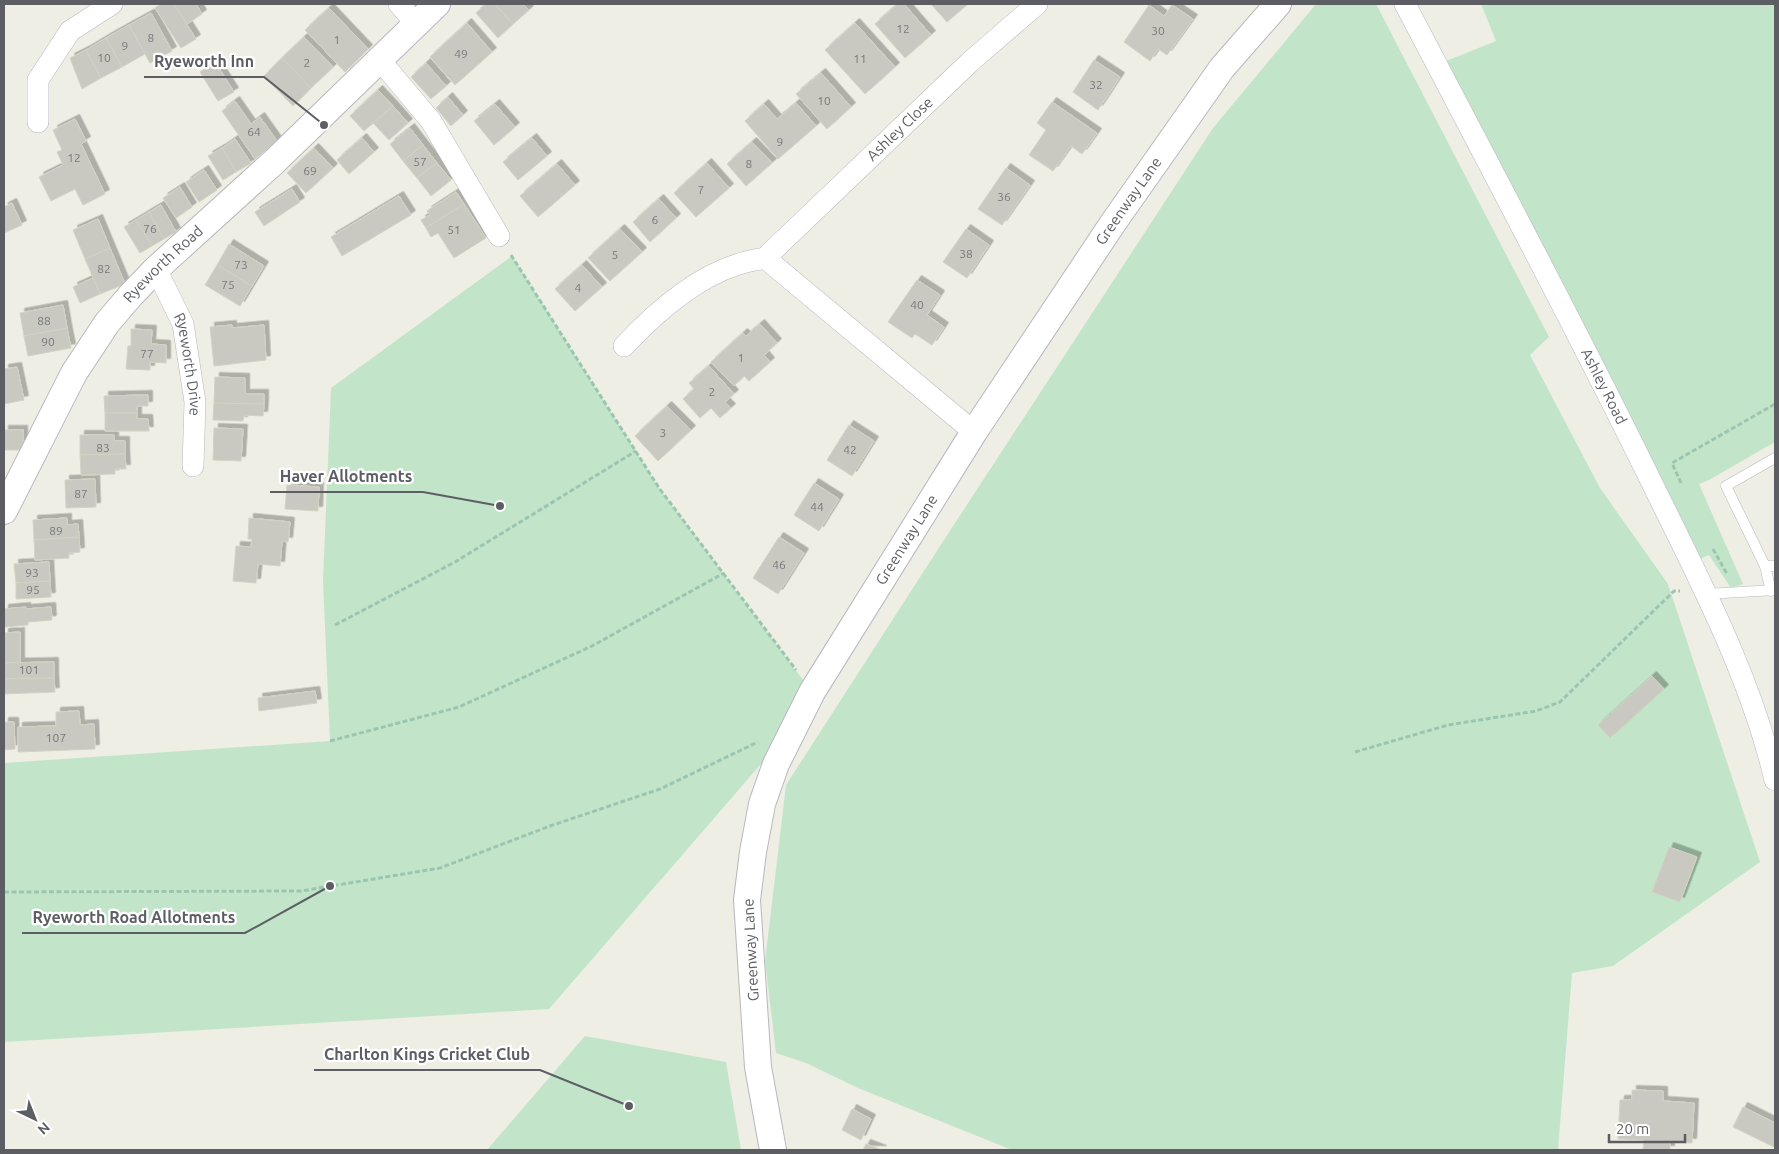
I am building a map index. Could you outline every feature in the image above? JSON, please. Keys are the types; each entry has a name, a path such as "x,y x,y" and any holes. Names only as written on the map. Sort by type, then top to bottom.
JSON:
{"street":[{"path":"38,122 38,80 70,31 112,4"},
{"path":"399,4 416,24"},
{"name":"Ryeworth Road","path":"4,511 74,374 89,348 113,316 156,269 275,161 437,4"},
{"name":"Ashley Close","path":"765,258 970,62 1037,4"},
{"name":"Greenway Lane","path":"773,1150 758,1067 747,900 762,804 776,764 812,692 974,432 1113,223 1222,68 1278,4"},
{"name":"Ashley Road","path":"1405,4 1618,414 1705,592 1739,669 1768,748 1775,780"},
{"path":"380,59 431,121 499,236"},
{"path":"624,346 664,308 701,281 738,264 765,258 974,432"},
{"name":"Ryeworth Drive","path":"156,269 183,324 196,402 193,466"}],"lane":[{"path":"1705,592 1773,590 1770,566 1726,486 1775,458"}],"path":[{"path":"499,236 660,488 812,692"},
{"path":"335,625 455,562 636,451"},
{"path":"330,742 459,707 592,646 724,573"},
{"path":"1356,752 1448,725 1536,711 1560,702 1674,591 1705,592"},
{"path":"4,892 301,891 440,868 550,826 660,789 793,727"}],"green space":[{"path":"1316,4 1376,4 1549,337 1530,355 1600,488 1668,584 1760,862 1613,966 1572,973 1558,1150 1012,1150 858,1088 806,1063 776,1053 765,961 786,785 1213,128"},
{"path":"1481,4 1775,4 1775,442 1699,484 1743,584 1731,588 1709,555 1695,561 1441,63 1496,41"},
{"path":"512,256 659,488 812,692 793,727 549,1009 4,1042 4,763 330,741 323,581 331,388"},
{"path":"585,1036 726,1062 741,1150 487,1150"}],"building":[{"path":"161,4 174,4 196,39 181,48 155,8"},
{"path":"174,4 196,4 202,14 187,24"},
{"path":"486,4 495,4 513,24 498,38 476,13"},
{"path":"495,4 523,4 529,10 513,24"},
{"path":"898,4 904,4 931,35 905,58 875,24"},
{"path":"931,4 968,4 947,22"},
{"path":"1149,5 1164,16 1172,5 1193,19 1167,55 1158,49 1150,61 1124,42"},
{"path":"329,8 368,49 345,72 305,30"},
{"path":"151,13 172,51 150,63 129,25"},
{"path":"467,23 492,52 455,85 430,57"},
{"path":"855,23 895,67 865,94 825,50"},
{"path":"129,25 145,54 122,67 106,38"},
{"path":"304,37 333,67 311,88 282,58"},
{"path":"106,38 122,67 101,78 86,50"},
{"path":"86,50 101,78 82,89 70,58"},
{"path":"282,58 311,88 293,106 264,76"},
{"path":"1094,60 1120,77 1098,110 1073,92"},
{"path":"215,62 234,92 218,101 200,72"},
{"path":"426,63 446,86 431,99 411,77"},
{"path":"821,73 851,107 827,129 796,94"},
{"path":"378,90 393,106 364,131 350,116"},
{"path":"448,97 463,115 451,126 436,108"},
{"path":"235,101 251,124 260,117 277,141 255,159 222,111"},
{"path":"1052,102 1097,133 1082,154 1071,146 1053,171 1029,155 1046,130 1037,123"},
{"path":"796,103 816,126 778,159 745,121 764,104 777,119"},
{"path":"495,104 515,127 494,145 474,121"},
{"path":"393,106 408,123 389,140 373,123"},
{"path":"75,119 86,141 81,144 105,194 83,205 75,189 51,201 39,177 63,165 57,152 62,150 53,130"},
{"path":"410,128 423,145 403,161 390,144"},
{"path":"362,138 374,152 349,174 337,160"},
{"path":"532,138 547,156 518,180 503,162"},
{"path":"235,139 251,163 236,172 222,148"},
{"path":"752,142 772,163 746,186 727,164"},
{"path":"423,145 437,163 417,178 403,161"},
{"path":"222,148 236,172 223,180 208,156"},
{"path":"314,148 333,168 306,193 287,173"},
{"path":"437,163 451,180 431,196 417,178"},
{"path":"707,163 729,188 696,217 674,193"},
{"path":"557,164 575,185 538,217 520,196"},
{"path":"1006,168 1030,185 1002,225 978,209"},
{"path":"204,170 217,190 199,202 186,182"},
{"path":"180,187 192,207 176,218 163,198"},
{"path":"292,189 300,202 264,226 255,212"},
{"path":"456,192 464,204 426,228 421,220 430,215 427,211"},
{"path":"399,196 411,215 342,256 331,237"},
{"path":"659,199 676,218 650,242 633,222"},
{"path":"12,203 22,225 4,233 4,207"},
{"path":"464,204 486,238 454,258 438,233 431,237 426,228"},
{"path":"161,205 176,232 164,239 149,212"},
{"path":"149,212 164,239 152,246 136,220"},
{"path":"98,219 110,248 85,259 73,230"},
{"path":"136,220 152,246 140,253 124,227"},
{"path":"620,229 642,252 610,281 588,258"},
{"path":"966,229 989,245 967,278 943,262"},
{"path":"229,244 264,266 252,286 217,265"},
{"path":"110,248 125,284 100,294 85,259"},
{"path":"217,265 252,286 240,306 205,285"},
{"path":"582,265 602,287 575,311 555,289"},
{"path":"93,278 100,294 80,303 73,287"},
{"path":"917,280 940,295 927,315 944,327 932,345 915,334 912,338 888,322"},
{"path":"63,305 67,328 24,336 20,313"},
{"path":"760,324 777,343 764,355 770,362 749,381 744,376 734,386 711,362 743,333 746,336"},
{"path":"232,325 232,328 264,325 266,360 214,366 210,327"},
{"path":"67,328 71,348 28,356 24,336"},
{"path":"131,329 152,330 151,344 166,345 166,363 150,362 150,370 126,369 128,346 131,346"},
{"path":"709,366 734,394 725,402 731,408 720,418 711,408 700,418 683,399 694,389 689,383"},
{"path":"17,367 24,400 4,404 4,369"},
{"path":"215,377 245,378 245,394 264,394 264,404 214,403"},
{"path":"148,395 148,406 137,406 137,413 105,413 104,396"},
{"path":"214,403 264,404 263,416 244,415 243,421 213,420"},
{"path":"667,406 691,430 658,461 635,436"},
{"path":"105,413 137,413 137,419 148,419 149,431 105,431"},
{"path":"849,425 874,441 852,476 827,460"},
{"path":"214,428 243,429 241,461 213,460"},
{"path":"4,430 23,430 23,450 4,450"},
{"path":"80,435 114,435 114,441 125,441 125,454 80,455"},
{"path":"125,454 126,469 115,469 115,474 81,475 80,455"},
{"path":"95,479 96,507 66,508 65,480"},
{"path":"814,483 839,499 819,531 794,515"},
{"path":"287,485 319,487 318,511 285,509"},
{"path":"67,518 67,525 78,524 79,537 34,540 33,520"},
{"path":"249,518 290,522 288,542 282,541 280,566 258,564 256,583 233,581 236,546 251,547 252,539 248,539"},
{"path":"79,537 80,552 69,553 69,558 35,560 34,540"},
{"path":"779,537 804,553 778,594 753,578"},
{"path":"49,562 50,581 16,583 14,564"},
{"path":"50,581 51,597 16,599 16,583"},
{"path":"26,607 26,609 51,607 52,620 4,627 4,609"},
{"path":"20,632 20,662 4,663 4,633"},
{"path":"54,662 54,678 4,679 4,663"},
{"path":"1652,676 1664,689 1610,738 1598,725"},
{"path":"54,678 55,692 4,694 4,679"},
{"path":"315,691 317,703 259,711 258,698"},
{"path":"79,711 80,725 94,724 95,749 18,752 18,727 56,726 56,712"},
{"path":"4,722 14,722 15,749 4,750"},
{"path":"1669,847 1697,857 1680,902 1652,892"},
{"path":"1632,1090 1663,1091 1663,1101 1694,1103 1692,1143 1670,1142 1670,1150 1643,1150 1644,1140 1618,1139 1620,1100 1632,1100"},
{"path":"1743,1107 1775,1123 1774,1147 1733,1127"},
{"path":"852,1109 871,1119 861,1140 842,1130"},
{"path":"866,1144 882,1150 863,1150"}],"place":[{"name":"Ryeworth Inn","path":"324,125"},
{"name":"Haver Allotments","path":"500,506"},
{"name":"Ryeworth Road Allotments","path":"330,886"},
{"name":"Charlton Kings Cricket Club","path":"629,1106"}]}
